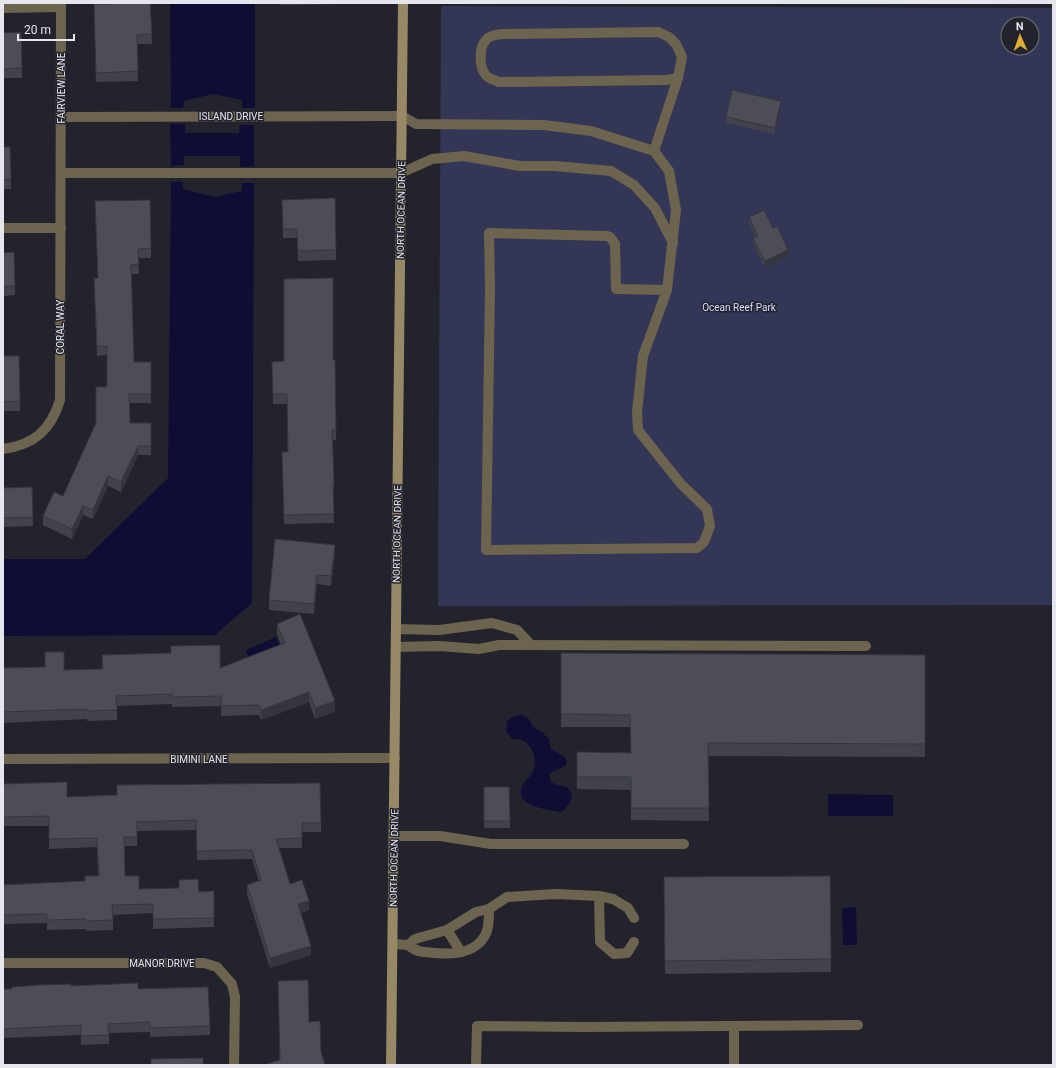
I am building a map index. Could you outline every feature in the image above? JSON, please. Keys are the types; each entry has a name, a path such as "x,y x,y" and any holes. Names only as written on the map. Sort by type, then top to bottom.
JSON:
{"main road":[{"name":"NORTH OCEAN DRIVE","path":"392,1065 403,3"}],"street":[{"path":"3,8 61,5"},
{"name":"FAIRVIEW LANE","path":"61,5 61,173"},
{"path":"654,151 678,78 682,57 676,44 669,37 658,32 500,34 492,35 485,40 481,52 481,59 485,74 491,79 499,82 666,80 678,78"},
{"name":"ISLAND DRIVE","path":"61,117 402,116"},
{"path":"402,116 416,124 544,125 591,131 654,151 669,171 676,210 673,242 667,290 643,356 638,412 638,430 681,484 707,509 710,526 704,542 697,548 486,550 490,288 489,233 607,236 610,237 615,244 616,289 667,290"},
{"path":"61,173 401,173 432,159 464,156 520,166 555,166 611,171 634,185 655,208 673,242"},
{"name":"CORAL WAY","path":"3,449 16,447 39,436 49,426 56,413 60,400 61,173"},
{"path":"3,228 61,228"},
{"path":"396,629 439,630 492,623 517,630 531,645"},
{"path":"396,647 439,646 479,649 498,645 866,646"},
{"name":"BIMINI LANE","path":"3,759 395,758"},
{"path":"394,836 440,836 491,844 684,844"},
{"path":"393,944 408,944 415,939 447,930 476,912 489,910 507,897 555,894 598,896 613,899 628,908 634,918"},
{"path":"598,896 600,942 614,954 627,953 634,942"},
{"path":"408,944 415,951 448,954 468,951 481,940 486,932 489,910"},
{"path":"447,930 461,952"},
{"name":"MANOR DRIVE","path":"3,963 204,963 217,967 232,984 235,997 234,1065"},
{"path":"476,1065 476,1026 858,1026"},
{"path":"734,1026 734,1065"}],"green space":[{"name":"Ocean Reef Park","path":"441,6 1053,8 1053,605 438,606"}],"shaded area":[{"path":"170,3 255,3 255,108 242,108 242,100 213,94 184,101 183,108 171,108"},
{"path":"170,124 185,124 185,133 239,133 240,125 254,125 254,166 240,167 240,156 184,156 184,165 171,166"},
{"path":"171,182 183,182 183,189 214,197 242,191 242,183 254,183 252,603 215,635 3,636 3,559 85,559 168,478"},
{"path":"276,637 282,651 251,663 246,650"},
{"path":"522,715 529,719 533,727 549,739 551,749 565,757 567,764 549,775 551,782 567,787 572,794 570,803 562,812 543,809 529,804 521,795 522,786 532,773 535,758 532,750 524,741 512,739 506,731 507,721 514,716"},
{"path":"828,794 893,795 893,816 828,816"},
{"path":"856,907 857,945 843,945 842,908"}],"building":[{"path":"150,3 152,34 137,35 138,71 96,73 94,4"},
{"path":"21,32 22,68 3,69 3,33"},
{"path":"732,90 781,101 775,128 726,117"},
{"path":"3,147 10,147 11,179 3,180"},
{"path":"335,198 336,250 298,251 297,229 283,229 282,200"},
{"path":"150,200 151,248 138,249 139,264 131,265 134,362 151,362 151,394 129,394 130,423 151,423 151,446 138,446 121,482 108,476 93,510 83,506 72,529 43,516 54,492 63,496 96,423 96,387 107,387 107,346 97,346 94,278 98,278 95,201"},
{"path":"764,210 773,228 777,226 788,250 765,261 753,238 758,236 749,217"},
{"path":"14,252 15,286 3,286 3,253"},
{"path":"333,278 333,360 335,360 336,430 332,430 334,514 284,515 282,452 288,452 287,394 273,394 272,362 284,361 284,279"},
{"path":"3,356 19,356 20,401 3,402"},
{"path":"32,487 33,517 3,518 3,488"},
{"path":"275,539 335,545 331,576 317,575 314,604 269,600"},
{"path":"300,614 335,701 315,708 309,692 261,710 259,705 221,706 221,696 172,697 172,694 116,696 117,710 87,711 87,709 3,712 3,668 45,667 45,652 64,652 64,670 103,669 102,655 171,653 171,646 220,645 220,668 285,643 277,624"},
{"path":"561,653 925,655 925,744 708,743 709,808 631,808 631,777 577,777 577,752 631,753 630,715 561,714"},
{"path":"67,782 67,797 117,795 117,785 320,783 321,823 302,823 302,838 276,839 290,884 302,880 309,901 298,904 311,946 270,958 247,885 261,880 252,850 197,851 196,820 137,822 137,837 124,837 125,876 139,876 139,889 179,888 179,880 198,879 199,892 214,891 214,918 153,919 153,904 112,905 113,920 47,920 47,914 3,915 3,885 85,881 85,876 99,876 97,838 49,839 49,816 3,817 3,784"},
{"path":"484,787 509,787 510,821 484,821"},
{"path":"830,876 831,959 665,961 664,877"},
{"path":"308,980 309,1022 320,1021 321,1052 325,1065 267,1065 280,1060 278,981"},
{"path":"138,983 138,989 208,987 210,1026 150,1028 150,1022 108,1024 109,1035 81,1036 81,1025 3,1029 3,989 39,985 71,984 71,986"},
{"path":"203,1058 203,1065 151,1065 151,1059"}]}
